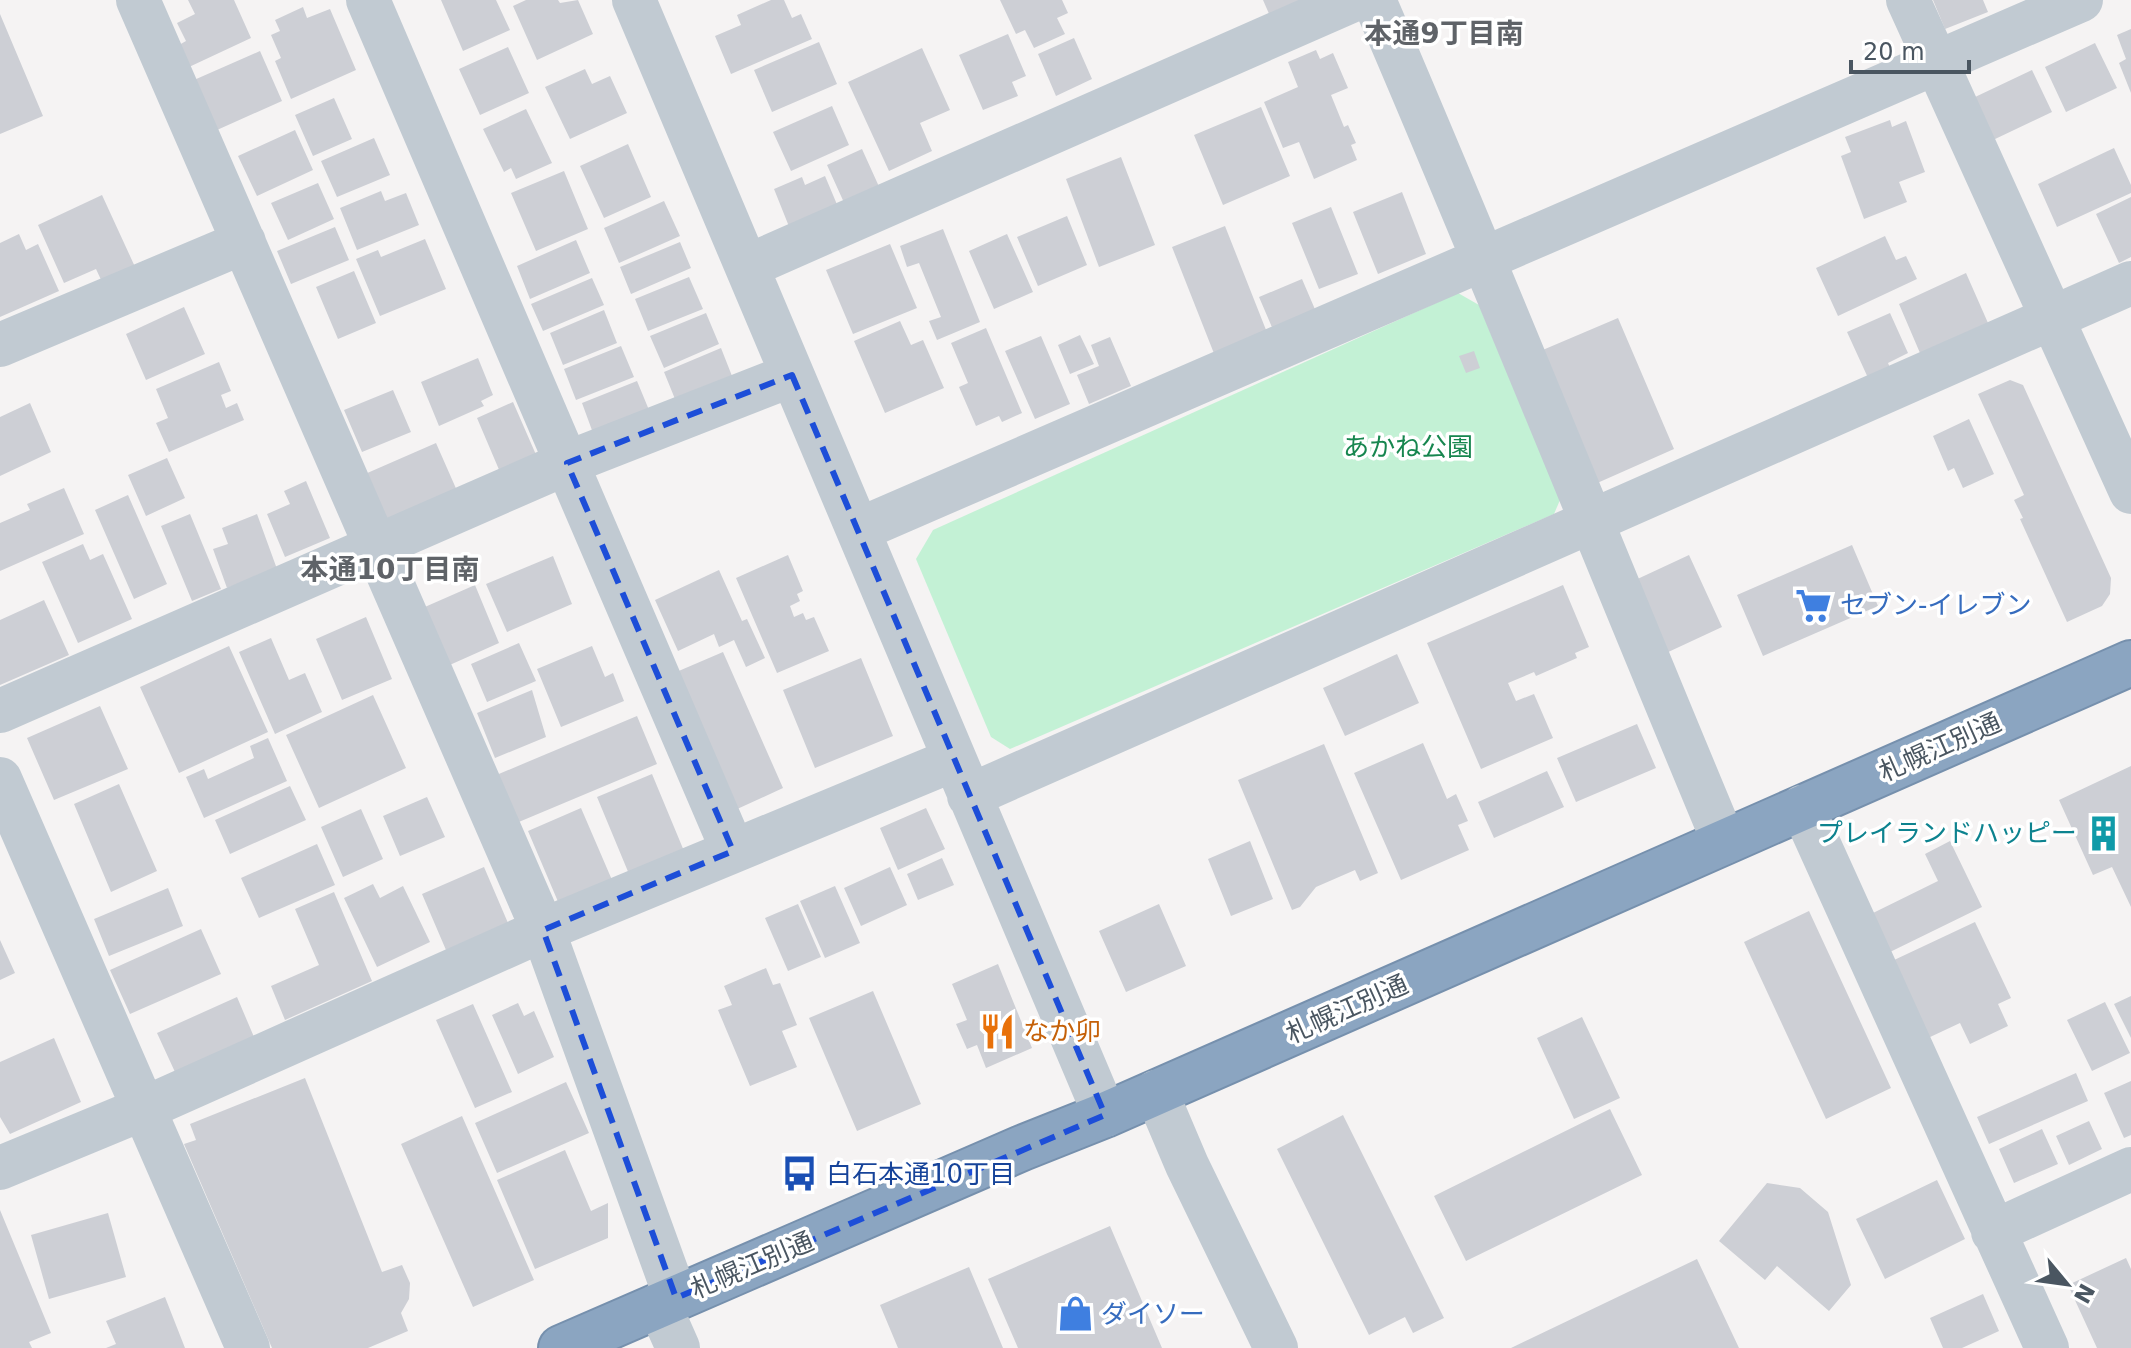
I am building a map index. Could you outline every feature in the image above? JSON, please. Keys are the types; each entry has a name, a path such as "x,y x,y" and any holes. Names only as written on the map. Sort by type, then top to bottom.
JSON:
{"highway":[{"name":"札幌江別通","path":"561,1348 1105,1115 2131,663"}],"street":[{"path":"138,0 543,930 668,1301 678,1348"},
{"path":"368,0 733,851"},
{"path":"634,0 1105,1115"},
{"path":"748,266 1353,0"},
{"path":"1374,0 1486,259 1590,522 1724,842"},
{"path":"1908,0 2131,492"},
{"path":"858,530 2081,0"},
{"path":"0,345 244,242"},
{"path":"0,1168 145,1108 543,930 733,851 961,778 1590,522 2131,283"},
{"path":"0,711 567,463 792,375"},
{"path":"0,779 248,1348"},
{"path":"1802,807 2047,1348"},
{"path":"1156,1092 1276,1348"},
{"path":"1993,1232 2131,1169"}],"highlighted area":[{"path":"792,375 1105,1115 676,1298 543,930 733,851 567,463"}],"green space":[{"name":"あかね公園","path":"1458,293 1479,305 1560,500 1554,514 1010,749 991,737 916,559 933,530"}],"building":[{"path":"188,0 234,0 251,38 189,67 179,45 186,41 177,23 195,14"},
{"path":"441,0 496,0 510,30 463,51"},
{"path":"526,0 558,0 560,3 578,0 593,34 537,60 513,6"},
{"path":"771,0 784,0 792,18 801,14 812,39 731,74 715,36 741,25 737,15"},
{"path":"1000,0 1062,0 1068,13 1057,18 1065,34 1034,48 1025,30 1016,34"},
{"path":"1263,0 1305,0 1270,16"},
{"path":"1933,0 1983,0 1988,12 1945,29"},
{"path":"303,7 307,18 330,9 356,70 291,99 275,61 281,58 271,35 280,31 275,20"},
{"path":"0,14 43,116 0,134"},
{"path":"2131,29 2131,93 2119,63 2126,59 2117,35"},
{"path":"1008,34 1026,76 1012,82 1018,96 983,110 959,55"},
{"path":"1074,38 1092,79 1056,96 1038,54"},
{"path":"819,42 837,84 772,112 754,70"},
{"path":"2095,43 2117,88 2066,112 2045,67"},
{"path":"508,47 529,93 480,115 459,69"},
{"path":"922,48 950,110 920,123 932,151 889,171 848,82"},
{"path":"1316,50 1320,59 1333,53 1348,88 1331,95 1344,127 1348,125 1356,143 1351,145 1357,160 1314,179 1299,142 1283,148 1264,102 1298,87 1288,62"},
{"path":"260,51 282,101 217,130 194,80"},
{"path":"585,69 592,84 610,76 627,113 570,139 545,87"},
{"path":"2032,70 2052,112 1993,140 1973,98"},
{"path":"334,98 352,139 313,156 295,115"},
{"path":"832,106 849,145 791,171 773,132"},
{"path":"1261,107 1290,176 1223,205 1194,135"},
{"path":"526,109 552,163 516,179 511,168 504,172 483,129"},
{"path":"1890,120 1892,127 1906,121 1925,172 1899,182 1907,202 1864,219 1841,156 1851,152 1845,137"},
{"path":"295,130 313,170 257,196 238,156"},
{"path":"374,138 390,175 337,197 321,161"},
{"path":"628,144 651,197 604,218 580,166"},
{"path":"2114,148 2131,185 2131,193 2057,227 2038,184"},
{"path":"862,149 881,191 846,207 827,165"},
{"path":"1121,157 1155,245 1099,267 1066,179"},
{"path":"564,171 588,229 536,251 511,193"},
{"path":"825,176 841,214 792,234 774,189 802,177 805,185"},
{"path":"318,183 334,219 288,240 271,203"},
{"path":"381,191 385,201 406,193 419,225 357,250 340,208"},
{"path":"1402,192 1426,254 1378,274 1353,212"},
{"path":"102,195 136,269 103,284 96,269 64,283 38,225"},
{"path":"2131,197 2131,257 2119,263 2096,214"},
{"path":"664,201 680,236 619,263 604,228"},
{"path":"1331,207 1358,274 1319,289 1292,223"},
{"path":"1067,216 1087,265 1038,286 1017,237"},
{"path":"1225,226 1268,335 1215,356 1172,247"},
{"path":"335,227 349,260 291,284 277,251"},
{"path":"943,229 980,322 937,340 929,321 941,317 919,263 907,267 900,246"},
{"path":"19,234 26,250 38,244 59,291 0,317 0,243"},
{"path":"1007,234 1033,292 994,309 969,251"},
{"path":"1885,236 1896,260 1906,256 1917,279 1838,316 1816,268"},
{"path":"425,239 446,289 380,316 356,259 378,250 381,257"},
{"path":"576,240 590,273 530,299 517,266"},
{"path":"680,242 691,268 631,294 620,267"},
{"path":"890,244 917,308 853,334 826,270"},
{"path":"354,271 376,323 338,339 316,287"},
{"path":"1966,273 1988,323 1920,353 1899,304"},
{"path":"689,277 703,309 648,331 635,299"},
{"path":"592,278 604,305 543,331 531,304"},
{"path":"1302,279 1317,314 1274,332 1259,297"},
{"path":"184,307 205,354 146,380 126,334"},
{"path":"604,310 617,343 563,365 550,333"},
{"path":"706,313 719,344 664,368 650,336"},
{"path":"1890,313 1908,353 1888,363 1891,370 1869,380 1847,332"},
{"path":"1618,318 1674,449 1595,484 1538,352"},
{"path":"900,321 911,345 923,340 944,388 885,413 854,341"},
{"path":"986,328 1022,413 1002,422 999,416 976,426 959,387 968,383 951,343"},
{"path":"1080,335 1094,364 1070,374 1058,345"},
{"path":"1041,336 1070,404 1035,419 1005,351"},
{"path":"1110,337 1131,386 1089,404 1077,375 1099,366 1091,345"},
{"path":"621,346 634,377 576,400 564,369"},
{"path":"721,348 732,376 675,399 664,372"},
{"path":"1474,351 1480,368 1466,373 1459,356"},
{"path":"478,358 493,395 481,401 484,406 439,426 421,382"},
{"path":"219,362 231,391 221,395 226,408 237,403 244,420 169,452 156,423 168,418 156,389"},
{"path":"2010,380 2023,385 2111,578 2110,594 2102,606 2067,622 2020,519 2023,518 2014,500 2024,495 1978,394"},
{"path":"637,381 649,410 593,433 582,403"},
{"path":"393,390 411,432 362,452 344,410"},
{"path":"513,402 537,457 500,472 477,418"},
{"path":"30,403 51,452 0,476 0,417"},
{"path":"1969,419 1994,474 1963,488 1954,468 1948,471 1933,436"},
{"path":"436,443 458,493 386,524 365,474"},
{"path":"167,458 185,498 146,516 128,475"},
{"path":"306,481 330,538 285,557 267,514 290,504 284,491"},
{"path":"64,488 84,534 0,571 0,523 30,510 27,504"},
{"path":"128,495 167,584 134,599 95,510"},
{"path":"190,514 221,589 192,601 161,526"},
{"path":"257,514 277,569 227,588 213,549 228,544 222,528"},
{"path":"83,544 90,560 103,554 132,619 78,643 42,562"},
{"path":"1852,545 1878,606 1763,656 1737,595"},
{"path":"788,555 803,591 797,594 800,601 790,606 794,617 803,613 806,620 814,617 829,651 777,673 736,578"},
{"path":"1689,555 1722,627 1664,654 1631,582"},
{"path":"553,556 572,604 507,632 486,584"},
{"path":"719,570 742,621 747,619 765,658 746,667 734,640 719,647 714,634 678,651 655,600"},
{"path":"475,585 499,643 443,668 418,610"},
{"path":"1563,585 1589,647 1575,653 1577,658 1536,676 1534,672 1508,683 1516,701 1534,694 1553,738 1481,769 1427,643"},
{"path":"44,600 69,655 0,685 0,620"},
{"path":"366,617 392,679 342,700 316,639"},
{"path":"271,638 289,680 305,673 322,712 275,734 239,652"},
{"path":"519,643 536,681 487,702 471,664"},
{"path":"229,646 268,732 179,773 140,687"},
{"path":"592,646 605,677 613,673 624,701 561,727 537,669"},
{"path":"723,652 783,788 735,810 674,673"},
{"path":"1397,654 1419,703 1345,736 1323,688"},
{"path":"861,658 893,736 815,768 783,690"},
{"path":"532,690 546,737 495,758 477,713"},
{"path":"373,695 406,768 319,808 286,735"},
{"path":"100,706 128,769 54,800 27,738"},
{"path":"637,716 657,764 514,824 494,776"},
{"path":"1637,724 1656,768 1576,802 1557,758"},
{"path":"268,738 287,781 204,818 186,777 204,769 208,779 254,758 250,746"},
{"path":"1423,743 1447,799 1456,794 1468,821 1458,825 1469,850 1401,880 1354,773"},
{"path":"1324,744 1378,873 1360,881 1355,870 1316,887 1300,907 1292,910 1238,780"},
{"name":"プレイランドハッピー","path":"2131,766 2131,907 2112,867 2093,875 2059,800"},
{"path":"1547,771 1564,807 1494,838 1478,802"},
{"path":"652,774 684,851 629,874 597,797"},
{"path":"119,784 157,871 111,892 74,804"},
{"path":"290,786 306,820 230,854 215,820"},
{"path":"427,797 445,837 400,856 383,816"},
{"path":"581,808 612,880 559,904 528,831"},
{"path":"926,808 945,849 898,870 880,828"},
{"path":"361,809 383,859 343,877 321,827"},
{"path":"1250,841 1273,899 1231,916 1208,859"},
{"path":"1950,841 1982,907 1890,952 1871,914 1938,881 1925,854"},
{"path":"317,844 335,885 259,918 241,878"},
{"path":"942,858 954,885 918,900 907,874"},
{"path":"484,867 508,923 446,950 422,894"},
{"path":"890,867 907,905 861,926 844,888"},
{"path":"373,884 380,898 403,886 430,942 377,967 344,898"},
{"path":"835,886 860,943 825,958 800,901"},
{"path":"168,888 183,926 109,956 94,919"},
{"path":"334,892 372,981 285,1020 271,986 319,965 295,909"},
{"path":"798,904 821,957 788,971 765,918"},
{"path":"1159,904 1186,966 1126,992 1099,931"},
{"path":"1809,911 1891,1088 1826,1119 1744,942"},
{"path":"1975,922 2011,998 1998,1004 2008,1026 1970,1044 1960,1023 1928,1038 1892,961"},
{"path":"201,929 221,974 130,1014 110,970"},
{"path":"0,940 15,973 0,980"},
{"path":"998,964 1032,1048 986,1068 977,1045 967,1049 956,1024 967,1020 952,984"},
{"path":"766,968 773,985 780,983 797,1025 782,1031 797,1067 750,1086 718,1010 732,1005 724,986"},
{"path":"873,991 921,1104 857,1131 809,1018"},
{"path":"2131,996 2131,1038 2114,1004"},
{"path":"237,997 254,1037 175,1072 157,1033"},
{"path":"2105,1002 2130,1053 2092,1071 2067,1020"},
{"path":"518,1003 524,1016 534,1011 554,1057 518,1074 492,1015"},
{"path":"473,1004 512,1092 475,1108 436,1020"},
{"path":"1582,1017 1620,1098 1574,1119 1537,1038"},
{"path":"54,1038 81,1102 10,1134 0,1117 0,1062"},
{"path":"2076,1073 2088,1101 1989,1144 1977,1117"},
{"path":"305,1078 382,1272 402,1265 410,1283 409,1299 401,1313 408,1331 368,1348 272,1348 184,1144 196,1140 190,1124"},
{"path":"2131,1081 2131,1135 2124,1138 2104,1093"},
{"path":"566,1082 589,1133 497,1173 475,1123"},
{"path":"1610,1109 1642,1175 1466,1261 1434,1196"},
{"path":"1343,1115 1444,1318 1413,1333 1405,1317 1369,1335 1277,1149"},
{"path":"462,1116 534,1280 473,1307 401,1144"},
{"path":"2089,1121 2102,1149 2069,1165 2056,1136"},
{"path":"2042,1129 2058,1164 2014,1183 1999,1149"},
{"path":"565,1150 591,1211 608,1203 608,1238 535,1269 497,1180"},
{"path":"1937,1180 1965,1239 1885,1279 1856,1219"},
{"path":"1767,1183 1800,1188 1828,1212 1851,1285 1829,1311 1777,1266 1765,1280 1719,1241"},
{"path":"0,1210 51,1333 29,1342 32,1348 0,1348"},
{"path":"108,1213 126,1277 49,1299 31,1235"},
{"name":"ダイソー","path":"1110,1226 1162,1348 1018,1348 988,1279"},
{"path":"2126,1258 2131,1269 2131,1348 2097,1348 2068,1285"},
{"path":"1697,1259 1739,1348 1511,1348"},
{"path":"969,1267 1003,1348 898,1348 880,1305"},
{"path":"1983,1294 1999,1331 1962,1348 1943,1348 1930,1318"},
{"path":"165,1297 185,1348 106,1348 116,1344 106,1321"}],"place":[{"name":"セブン-イレブン","path":"1814,605"},
{"name":"プレイランドハッピー","path":"2103,833"},
{"name":"なか卯","path":"997,1031"},
{"name":"白石本通10丁目","path":"800,1174"},
{"name":"ダイソー","path":"1075,1314"}],"district":[{"name":"本通9丁目南","path":"1444,33"},
{"name":"本通10丁目南","path":"390,569"}]}
